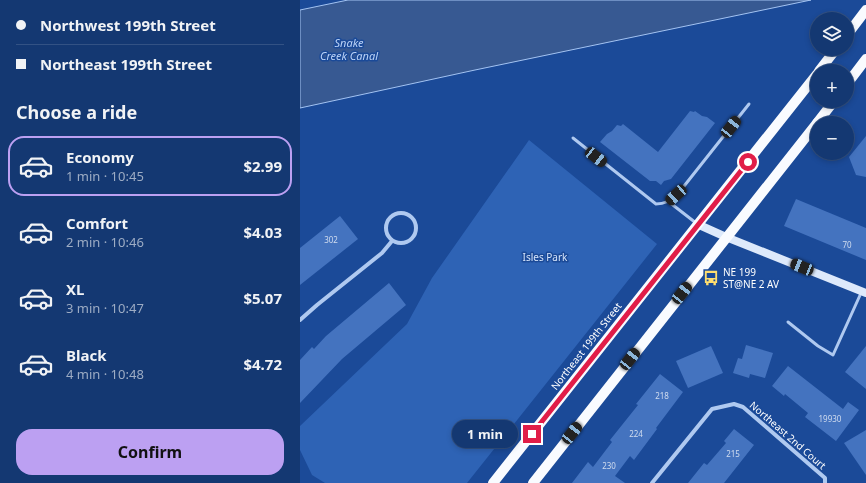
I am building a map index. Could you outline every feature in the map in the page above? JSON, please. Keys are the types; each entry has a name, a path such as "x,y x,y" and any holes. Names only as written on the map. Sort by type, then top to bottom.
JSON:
{"main road":[{"path":"854,26 866,10"},
{"path":"824,64 831,56"},
{"path":"854,75 866,59"},
{"name":"Northeast 199th Street","path":"493,483 810,83"},
{"path":"822,116 829,108"},
{"path":"532,483 810,132"}],"street":[{"path":"404,213 409,215 416,223 416,233 414,237 406,243 401,244 392,241 386,232 387,222 394,214 404,213"},
{"path":"697,224 864,292"},
{"path":"300,320 382,253 392,241"},
{"name":"Northeast 2nd Court","path":"652,483 712,410 734,404 743,406 825,478 825,483"}],"lane":[{"path":"573,138 656,204 663,204 669,202 676,195 749,104"},
{"path":"669,202 697,224"},
{"path":"788,322 818,346 834,355 864,292"}],"green space":[{"name":"Isles Park","path":"529,140 657,244 467,483 325,483 312,475 300,450 300,426 407,324 432,278"}],"water":[{"name":"Snake Creek Canal","path":"348,0 811,0 300,108 300,10"}],"building":[{"path":"690,111 695,111 715,123 671,179 664,181 661,185 656,181 650,181 600,142 617,125 621,126 623,124 658,152"},
{"path":"866,136 866,177 856,175 850,160 854,160 854,151"},
{"path":"796,199 866,228 866,260 784,226"},
{"path":"340,216 358,239 300,285 300,248"},
{"path":"389,283 406,305 342,359 300,403 300,360 312,347 314,349 326,336"},
{"path":"746,345 773,353 765,378 750,374 749,378 733,373 738,358 742,359"},
{"path":"711,346 723,373 688,388 676,361"},
{"path":"866,346 866,389 845,372"},
{"path":"788,366 843,409 848,402 859,410 836,441 805,417 808,413 785,394 784,396 772,386"},
{"path":"660,374 683,392 634,460 630,456 615,476 625,483 572,483 588,462 593,467 612,442 610,440"},
{"path":"734,429 754,445 724,483 688,483 704,463 707,465 726,443 724,441"},
{"path":"866,430 866,475 844,443"}],"place":[{"name":"NE 199 ST@NE 2 AV","path":"711,278"}],"route":[{"path":"532,434 697,224 748,162"}]}
